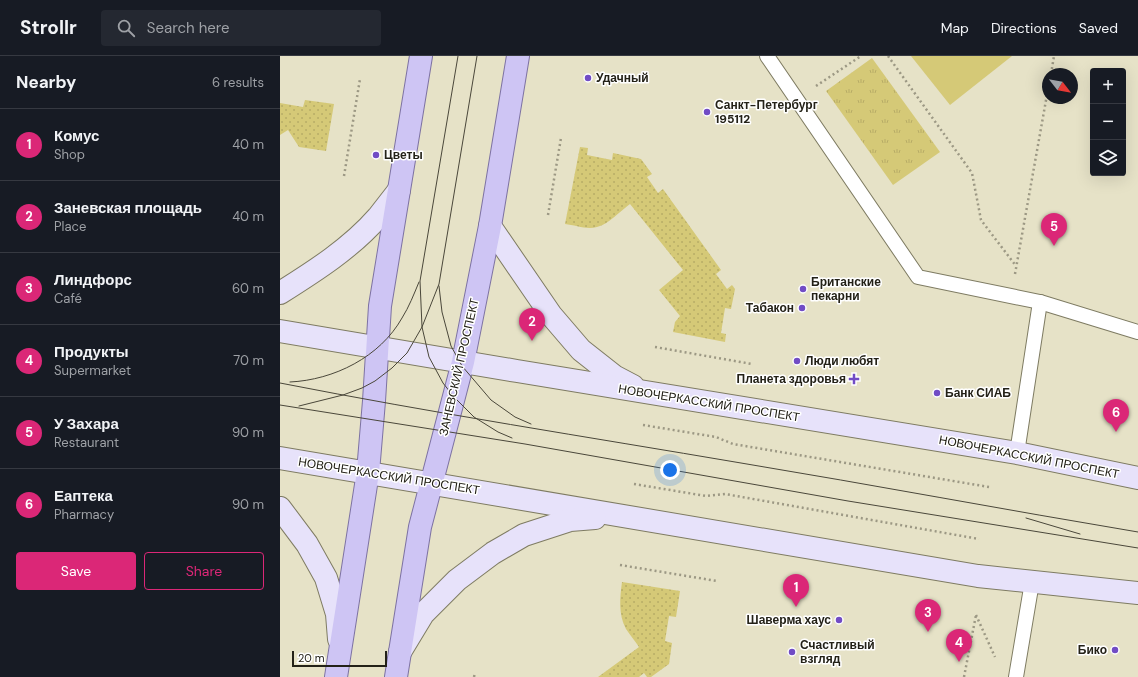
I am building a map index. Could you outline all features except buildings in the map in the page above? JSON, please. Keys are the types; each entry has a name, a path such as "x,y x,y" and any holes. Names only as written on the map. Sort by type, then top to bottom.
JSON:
{"main road":[{"path":"336,677 368,472 380,306 421,56"},
{"name":"ЗАНЕВСКИЙ ПРОСПЕКТ","path":"396,677 420,527 463,362 490,226 518,56"},
{"path":"280,293 309,275 342,250 377,218 399,190"},
{"path":"490,226 551,315 581,350 614,376 645,393"},
{"name":"НОВОЧЕРКАССКИЙ ПРОСПЕКТ","path":"280,331 645,393 1017,453 1138,478"},
{"name":"НОВОЧЕРКАССКИЙ ПРОСПЕКТ","path":"280,458 978,576 1138,593"},
{"path":"280,508 307,544 326,578 337,614 340,652"},
{"path":"400,652 423,614 457,580 493,553 524,535 570,520 622,515"}],"lane":[{"path":"768,56 918,277 1040,302 1138,332"},
{"path":"1017,453 1040,302"},
{"path":"1016,677 1024,622 1032,582"}],"path":[{"path":"805,111 822,99 815,86 861,56"},
{"path":"888,56 972,174 980,220 1016,266"},
{"path":"1052,68 1054,56"},
{"path":"344,176 360,79"},
{"path":"1011,296 1045,104"},
{"path":"548,215 561,138"},
{"path":"656,347 752,364"},
{"path":"643,425 716,437 733,444 989,486"},
{"path":"634,484 706,496 725,494 979,539"},
{"path":"620,565 717,581"},
{"path":"964,677 976,615 998,663"}],"green space":[{"path":"911,56 1012,56 950,105"},
{"path":"872,58 940,152 893,185 826,91"},
{"path":"305,100 334,104 326,151 299,147 288,130 280,135 280,103 303,107"},
{"path":"580,147 588,148 587,155 612,160 613,153 641,159 652,174 647,177 658,193 663,189 721,270 716,274 727,289 732,285 735,289 731,309 725,308 721,333 726,334 725,342 673,332 675,322 680,316 659,290 683,270 630,204 610,220 597,227 585,228 565,224"},
{"path":"622,582 680,591 676,617 669,616 665,641 672,643 669,664 651,677 647,677 644,673 639,677 598,677 639,647 623,623 620,600"}],"tram line":[{"path":"458,56 420,281 422,327 429,357 443,383 454,397 474,417 498,432 512,438"},
{"path":"299,406 343,395 362,388 375,381 392,368 407,353 422,327 439,284 477,56"},
{"path":"290,382 323,377 354,364 368,355 393,332 407,309 419,282"},
{"path":"439,286 442,312 451,346 462,366 491,400 515,417 531,424"},
{"path":"280,383 453,415 791,471 1138,532"},
{"path":"280,405 525,444 848,501 1138,548"},
{"path":"1026,518 1080,534"}],"place":[{"name":"Удачный","path":"588,78"},
{"name":"Санкт-Петербург 195112","path":"707,112"},
{"name":"Цветы","path":"376,155"},
{"name":"У Захара","path":"1054,246"},
{"name":"Британские пекарни","path":"803,289"},
{"name":"Табакон","path":"802,308"},
{"name":"Заневская площадь","path":"532,341"},
{"name":"Люди любят","path":"797,361"},
{"name":"Планета здоровья","path":"854,379"},
{"name":"Банк СИАБ","path":"937,393"},
{"name":"Еаптека","path":"1116,432"},
{"name":"Комус","path":"796,607"},
{"name":"Шаверма хаус","path":"839,620"},
{"name":"Линдфорс","path":"928,632"},
{"name":"Бико","path":"1115,650"},
{"name":"Счастливый взгляд","path":"792,652"},
{"name":"Продукты","path":"959,662"}]}
